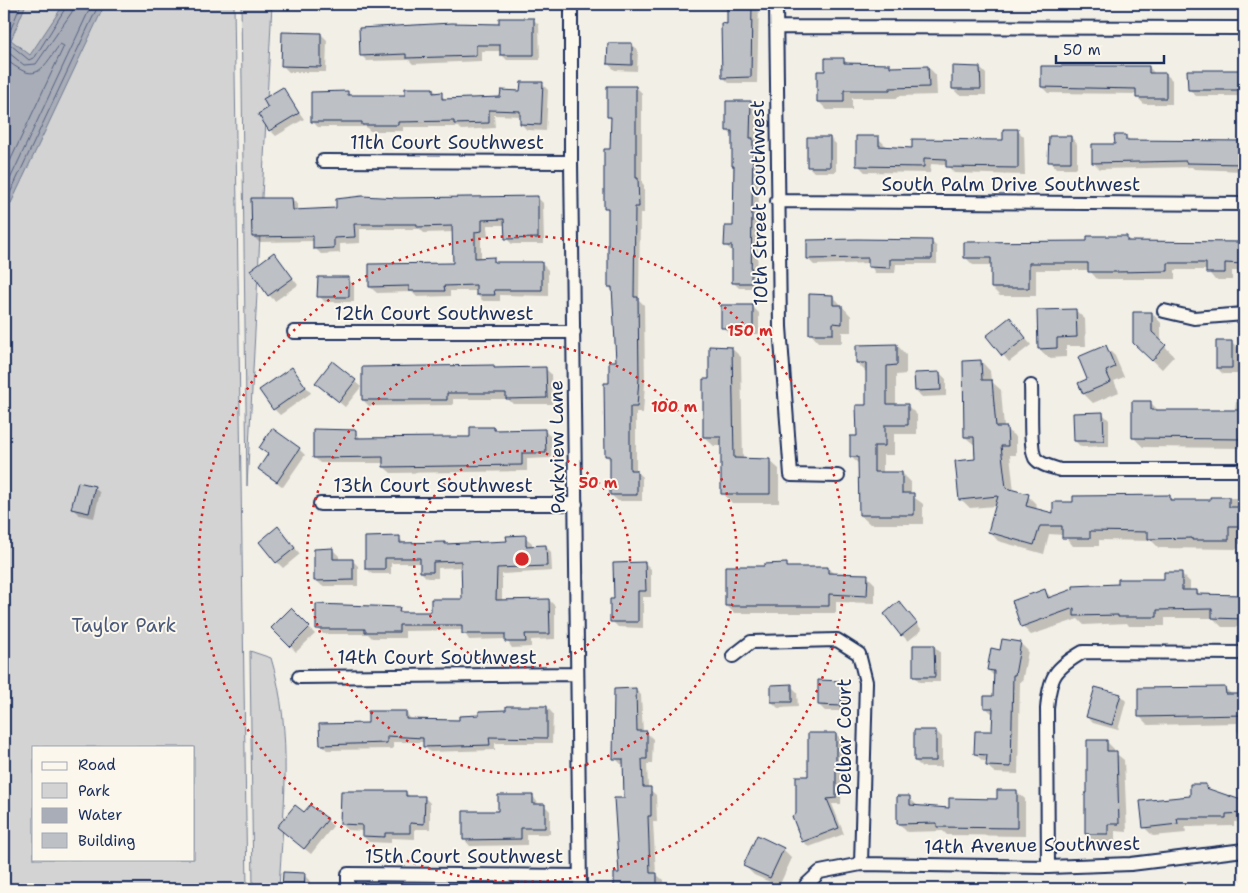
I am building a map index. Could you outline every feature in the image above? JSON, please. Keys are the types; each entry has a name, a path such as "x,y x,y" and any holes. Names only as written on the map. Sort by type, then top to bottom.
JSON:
{"street":[{"name":"Parkview Lane","path":"571,4 570,162 574,332 580,889"},
{"name":"10th Street Southwest","path":"776,4 780,327 791,475 838,476"},
{"path":"776,27 1244,28"},
{"name":"11th Court Southwest","path":"323,160 570,162"},
{"name":"South Palm Drive Southwest","path":"777,201 1244,204"},
{"path":"1164,310 1194,318 1244,314"},
{"name":"12th Court Southwest","path":"294,332 574,332"},
{"path":"1031,386 1033,446 1036,458 1042,464 1060,470 1244,470"},
{"name":"13th Court Southwest","path":"320,504 576,504"},
{"name":"Delbar Court","path":"734,656 751,642 837,640 859,654 866,682 861,864"},
{"path":"1048,867 1047,709 1049,686 1062,664 1083,652 1244,653"},
{"name":"14th Court Southwest","path":"298,677 577,674"},
{"name":"14th Avenue Southwest","path":"805,889 806,885 820,872 861,864 1048,867 1131,864 1244,850"},
{"name":"15th Court Southwest","path":"348,889 348,874 580,876"}],"green space":[{"name":"Taylor Park","path":"4,4 234,4 247,889 4,889"},
{"path":"241,4 272,4 247,486"},
{"path":"250,651 271,658 283,715 285,773 279,889 253,889"}],"water":[{"path":"4,4 26,4 11,40 30,55 64,4 105,4 4,218"}],"building":[{"path":"727,4 752,4 751,77 722,78 721,23 727,24"},
{"path":"499,18 534,18 534,55 500,55 500,45 476,45 476,56 406,58 406,54 360,56 359,28 452,23 499,24"},
{"path":"282,32 321,33 321,67 281,66"},
{"path":"608,43 632,43 632,65 607,64"},
{"path":"825,58 844,58 844,63 890,64 890,67 928,66 929,87 890,88 890,90 844,90 844,102 817,102 817,71 825,71"},
{"path":"952,66 980,67 981,89 952,89"},
{"path":"1041,66 1149,66 1149,73 1166,73 1166,98 1136,98 1136,89 1041,87"},
{"path":"1187,70 1244,70 1244,90 1188,90"},
{"path":"521,82 543,82 541,125 520,124 520,111 489,110 489,123 454,124 454,121 398,122 398,125 362,125 362,122 311,122 311,92 348,91 348,95 405,95 405,88 433,88 433,93 442,92 442,99 500,97 501,90 520,91"},
{"path":"607,86 636,86 636,178 638,178 639,207 635,207 634,297 638,297 639,378 637,407 630,407 630,470 637,470 637,495 610,495 610,456 605,456 604,383 609,383 609,361 616,361 612,287 608,287 608,208 604,208 604,149 610,149 611,117 607,117"},
{"path":"283,87 299,113 269,131 258,114 268,108 263,99"},
{"path":"726,101 751,101 750,138 753,138 751,283 732,283 732,246 724,246 725,226 733,226 734,166 732,166 732,131 726,131"},
{"path":"1003,129 1018,129 1018,168 946,167 946,159 924,158 924,167 856,166 856,136 879,136 879,146 912,148 912,139 1003,140"},
{"path":"1114,135 1126,135 1126,140 1244,141 1244,164 1186,163 1186,161 1092,163 1092,144 1115,144"},
{"path":"1049,136 1071,136 1071,162 1048,162"},
{"path":"807,137 830,137 830,167 807,167"},
{"path":"362,196 398,198 538,196 538,238 505,239 504,219 482,220 482,231 475,232 475,258 494,257 494,262 542,262 542,290 494,290 495,295 476,295 476,285 444,286 445,291 409,291 409,286 369,287 369,264 453,263 452,226 417,227 417,224 354,224 355,237 334,238 334,248 313,249 313,236 252,237 251,198 292,198 293,210 336,208 336,199"},
{"path":"1087,236 1127,236 1127,241 1244,242 1244,264 1225,263 1225,273 1206,273 1206,263 1168,263 1168,271 1088,272 1088,263 1029,263 1029,288 991,288 991,258 964,258 964,242 1087,241"},
{"path":"807,240 932,240 932,259 890,259 890,268 868,267 868,258 807,259"},
{"path":"274,252 293,278 268,296 250,270"},
{"path":"318,277 349,277 349,297 317,297"},
{"path":"809,294 833,295 833,305 842,305 842,324 833,323 833,334 809,334"},
{"path":"721,305 753,305 753,328 721,328"},
{"path":"1076,309 1077,337 1057,338 1057,348 1038,349 1037,310"},
{"path":"1133,312 1152,312 1152,332 1166,345 1152,361 1133,343"},
{"path":"1010,317 1026,338 1002,356 986,336"},
{"path":"1216,341 1232,341 1232,368 1216,368"},
{"path":"897,344 897,365 887,366 887,404 908,404 908,425 885,425 885,446 874,446 874,472 902,472 902,493 914,493 914,515 859,515 858,457 850,457 850,436 857,436 856,405 866,405 866,363 856,363 856,345"},
{"path":"1106,345 1115,367 1106,371 1111,382 1083,394 1078,383 1087,379 1078,357"},
{"path":"709,346 732,347 734,458 770,459 770,494 721,494 721,437 703,437 703,379 709,379"},
{"path":"981,360 982,380 992,380 996,427 1007,427 1008,446 1001,446 1006,488 1029,494 1026,506 1053,513 1053,502 1073,502 1073,496 1170,495 1170,500 1210,500 1210,497 1229,497 1229,507 1244,507 1244,526 1229,526 1229,540 1192,540 1192,538 1148,539 1148,532 1090,531 1090,538 1062,538 1062,526 1040,526 1034,545 988,532 998,496 959,500 955,461 975,459 974,437 964,437 963,361"},
{"path":"332,361 356,380 339,402 315,383"},
{"path":"494,365 494,368 546,367 547,398 506,399 506,393 447,393 447,400 362,400 362,367"},
{"path":"292,367 306,387 273,410 259,390"},
{"path":"940,372 941,390 915,391 914,373"},
{"path":"1132,401 1151,401 1151,410 1244,410 1244,439 1132,438"},
{"path":"1103,412 1104,441 1074,441 1073,413"},
{"path":"470,427 494,427 494,430 545,429 546,453 522,453 522,465 383,467 383,457 313,458 313,429 356,430 356,438 470,437"},
{"path":"272,428 300,448 277,482 258,469 268,454 259,448"},
{"path":"78,482 95,486 89,513 71,509"},
{"path":"278,526 295,548 276,563 259,542"},
{"path":"526,535 526,546 546,545 547,566 497,568 496,600 549,599 550,634 525,634 526,642 505,642 505,634 462,634 462,625 399,625 399,632 365,632 365,629 316,629 316,604 400,607 399,612 431,612 431,599 462,599 461,561 433,562 433,572 420,572 420,558 385,558 385,569 365,569 365,537 400,536 400,543 445,542 445,544 507,541 506,536"},
{"path":"333,548 333,559 353,559 353,580 314,581 314,549"},
{"path":"645,562 646,591 638,591 638,622 610,622 610,599 614,599 613,563"},
{"path":"787,563 787,567 828,567 828,573 868,574 867,596 829,594 829,606 725,606 725,566 764,566 764,564"},
{"path":"1164,572 1182,572 1182,590 1197,590 1197,594 1244,595 1244,619 1212,618 1212,609 1157,610 1157,617 1118,617 1118,615 1074,616 1074,608 1021,627 1012,601 1045,589 1048,598 1073,589 1073,586 1118,584 1118,579 1164,579"},
{"path":"899,601 917,623 901,636 884,614"},
{"path":"291,608 310,627 290,647 271,628"},
{"path":"1002,639 1021,642 1015,675 1013,675 1011,767 986,766 987,755 974,754 975,731 992,731 993,708 984,708 984,696 993,696 994,671 987,670 991,648 1000,650"},
{"path":"913,645 934,645 935,677 913,677"},
{"path":"818,680 842,681 841,706 818,705"},
{"path":"792,684 792,702 771,702 771,685"},
{"path":"1095,687 1121,694 1112,725 1086,717"},
{"path":"1225,687 1226,694 1244,694 1244,715 1138,717 1138,688"},
{"path":"636,688 637,731 647,731 647,759 642,759 643,787 651,787 651,816 648,816 650,873 657,873 657,889 614,889 614,873 619,873 614,798 624,798 623,759 613,759 614,689"},
{"path":"506,706 547,706 547,738 489,737 490,745 423,747 423,738 387,736 387,743 320,745 319,724 368,723 368,711 406,711 406,719 459,720 459,716 479,715 479,711 506,710"},
{"path":"914,730 936,730 936,761 914,761"},
{"path":"808,733 836,733 836,798 827,799 839,828 802,842 792,816 796,814 796,776 808,776"},
{"path":"1087,740 1107,740 1107,751 1117,751 1119,824 1108,824 1108,834 1085,834"},
{"path":"1190,784 1206,784 1206,788 1244,801 1244,813 1226,814 1226,818 1177,818 1178,824 1143,828 1140,801 1190,796"},
{"path":"997,790 1017,790 1017,828 937,827 937,823 897,824 897,796 910,796 910,805 949,808 949,798 997,799"},
{"path":"341,791 406,791 406,796 425,796 424,824 410,823 410,833 385,833 385,837 362,836 362,825 340,824"},
{"path":"498,795 533,795 533,804 545,804 545,828 521,828 521,839 463,840 463,811 498,811"},
{"path":"295,805 304,812 310,805 328,819 304,849 277,827"},
{"path":"757,835 784,848 770,878 743,866"},
{"path":"283,872 305,873 304,889 282,889"}]}
